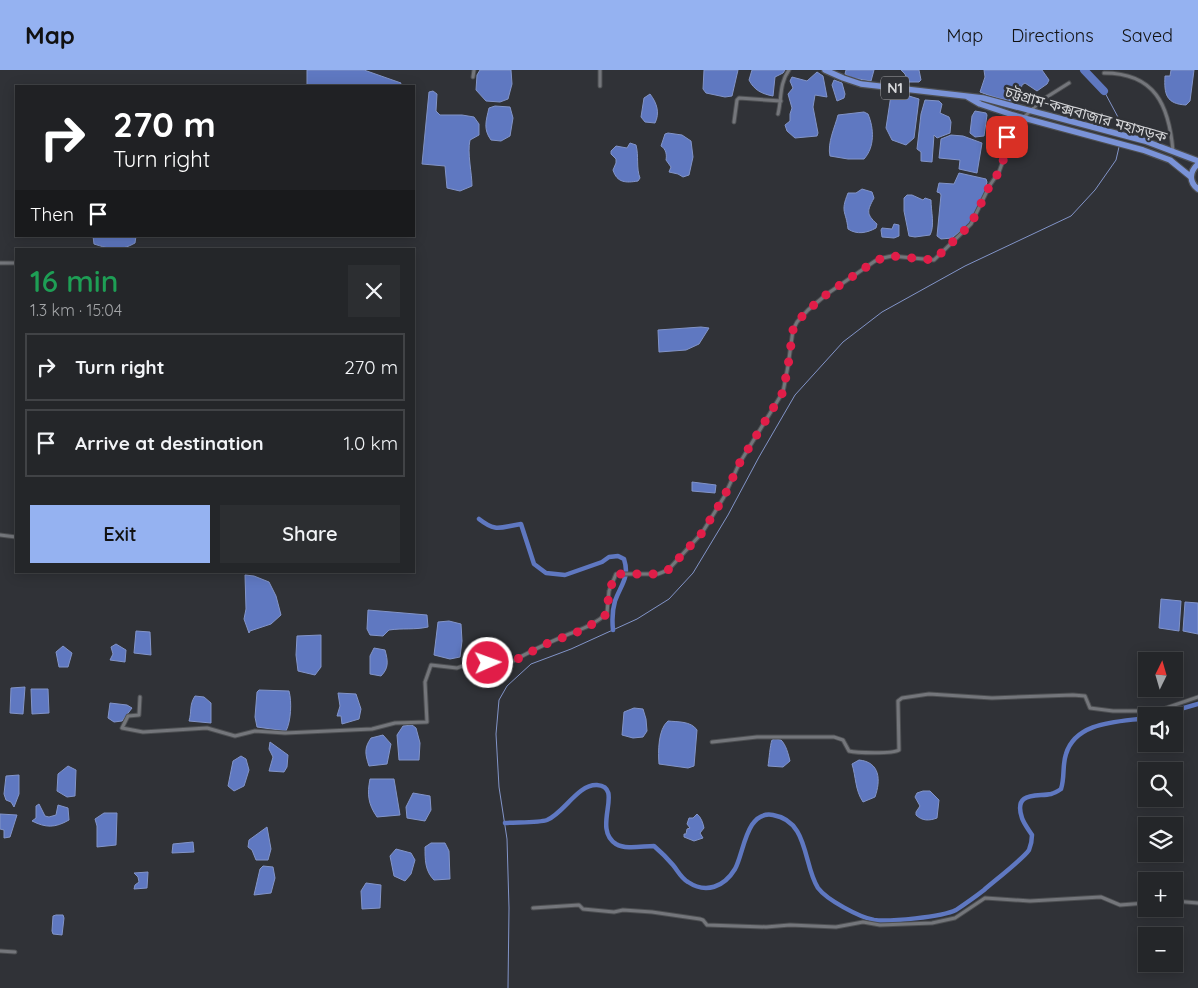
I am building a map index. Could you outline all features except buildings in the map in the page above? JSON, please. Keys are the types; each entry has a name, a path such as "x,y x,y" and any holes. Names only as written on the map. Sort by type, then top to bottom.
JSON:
{"highway":[{"name":"চট্টগ্রাম-কক্সবাজার মহাসড়ক","path":"825,70 861,84 983,98 1145,141 1198,163"},
{"name":"চট্টগ্রাম-কক্সবাজার মহাসড়ক","path":"966,96 980,104 1024,118 1143,150 1170,160 1191,177"},
{"name":"N1","path":"1198,163 1193,169 1191,177 1194,186 1198,189"}],"street":[{"path":"472,77 474,70"},
{"path":"600,70 600,86"},
{"path":"778,114 782,81 789,70"},
{"path":"1104,72 1123,74 1137,79 1150,87 1157,95 1169,118 1173,152"},
{"path":"1024,118 1042,100 1069,82"},
{"path":"734,122 737,100 739,98 781,101"},
{"path":"140,697 139,715 128,716 122,728 143,732 207,728 235,736 256,730 285,733 363,730 395,723 428,722 425,682 431,666 457,668 471,663 488,663 502,666 546,644 585,629 607,614 609,591 616,574 658,574 668,570 702,533 739,464 783,392 793,330 802,316 827,294 875,261 892,256 934,260 971,224 990,185 999,172 1005,155 1013,114"},
{"path":"0,263 15,263"},
{"path":"0,535 15,537"},
{"path":"712,742 757,737 834,737 843,740 849,751 855,753 893,753 899,750 898,701 902,698 935,694 992,698 1073,695 1085,696 1090,708 1144,712 1157,711 1198,697"},
{"path":"533,908 579,905 583,910 652,912 700,919 704,920 707,925 719,926 766,927 790,925 836,927 863,922 880,925 932,923 955,918 985,898 1030,901 1101,897 1120,905 1138,904"},
{"path":"1183,902 1198,904"},
{"path":"0,951 15,952"}],"water":[{"path":"307,70 364,70 401,83 400,85 307,85"},
{"path":"480,70 511,70 512,84 508,99 500,102 486,101 476,90 477,75"},
{"path":"704,70 738,70 732,96 725,97 706,93 703,89"},
{"path":"752,70 785,70 775,77 773,96 762,93 753,86 749,80"},
{"path":"846,70 874,70 871,81 852,78 845,74"},
{"path":"901,70 919,70 921,80 919,82 908,82"},
{"path":"984,70 1042,70 1049,80 1047,84 1037,91 1025,83 1022,85 1018,102 980,92 985,77"},
{"path":"1171,70 1194,70 1190,101 1186,105 1174,103 1166,93 1165,76 1170,76"},
{"path":"817,72 823,76 827,97 815,95 813,107 817,136 795,138 787,131 785,125 790,121 792,108 788,94 793,88 790,81 792,77 807,81"},
{"path":"834,80 842,83 845,94 844,98 837,101 832,85"},
{"path":"433,91 437,94 436,111 440,115 474,117 479,124 479,135 470,140 469,145 472,186 460,191 447,188 445,166 422,164 429,92"},
{"path":"899,93 919,99 914,138 906,145 892,140 886,128 891,95"},
{"path":"650,94 657,108 655,123 645,122 641,117 644,98"},
{"path":"925,100 939,101 942,104 940,113 949,117 951,122 950,133 937,138 934,135 932,162 921,161 921,152 917,149 921,114"},
{"path":"495,106 510,107 513,118 510,136 501,141 491,140 486,128 489,108"},
{"path":"975,111 986,113 987,115 984,136 975,137 970,133 972,116"},
{"path":"864,112 868,114 872,131 872,143 868,154 864,159 830,156 830,140 838,115"},
{"path":"665,134 682,135 691,141 693,157 689,175 683,177 669,172 671,167 666,160 665,150 661,146"},
{"path":"951,135 963,136 982,143 977,173 959,169 960,160 939,158 941,139"},
{"path":"630,143 636,145 640,178 638,181 626,182 620,180 613,170 616,159 611,154 611,151 616,146 627,148"},
{"path":"959,173 986,179 984,194 970,223 952,238 941,239 937,236 941,195 937,192 939,183 954,184"},
{"path":"862,189 872,192 874,198 870,206 869,215 877,224 873,230 858,233 848,229 844,208 848,193 856,193"},
{"path":"907,195 923,200 925,198 931,200 933,223 930,235 909,236 904,211 904,198"},
{"path":"894,224 899,225 899,236 894,238 882,237 882,228 892,229"},
{"path":"93,237 136,237 135,243 124,248 110,248 94,244"},
{"path":"709,328 699,344 686,350 659,352 658,330"},
{"path":"692,482 716,485 715,493 692,491"},
{"path":"245,575 254,576 269,582 276,596 281,615 271,624 249,633 244,619 246,609"},
{"path":"1161,599 1181,601 1179,631 1159,628"},
{"path":"1185,602 1198,603 1198,634 1183,631"},
{"path":"368,610 427,615 428,627 389,630 383,636 370,635 367,629"},
{"path":"449,621 461,624 462,641 460,657 450,659 434,655 438,622"},
{"path":"136,631 150,632 151,655 134,653"},
{"path":"321,635 321,667 315,675 298,671 296,655 297,636"},
{"path":"116,644 126,650 125,662 110,660 113,654 111,647"},
{"path":"63,646 72,653 68,667 59,667 56,652"},
{"path":"374,648 385,650 386,654 387,667 381,676 370,674 370,656"},
{"path":"25,687 23,714 10,713 11,688"},
{"path":"31,689 48,689 49,713 32,714"},
{"path":"259,690 289,691 290,711 286,731 257,727 255,717 257,692"},
{"path":"338,693 356,694 361,709 359,719 342,724 341,716 337,716 340,706"},
{"path":"195,696 204,697 211,703 211,723 189,721 192,702"},
{"path":"110,703 127,705 132,708 122,721 114,722 108,718"},
{"path":"634,708 643,709 647,731 643,737 633,738 622,735 624,712"},
{"path":"668,721 688,723 697,730 694,766 688,768 659,764 660,735"},
{"path":"412,725 416,728 420,743 419,760 399,760 397,735 403,726"},
{"path":"383,735 391,744 387,764 369,766 366,755 367,745 371,738"},
{"path":"775,739 783,742 790,761 783,767 768,766 771,742"},
{"path":"270,742 288,755 287,767 284,772 269,771 273,757 269,749"},
{"path":"241,756 246,759 249,770 244,786 234,791 228,786 233,761"},
{"path":"859,760 871,764 875,768 878,778 875,797 863,802 857,788 852,764"},
{"path":"68,766 76,770 75,796 67,797 57,791 58,774"},
{"path":"19,775 19,794 14,807 11,802 6,800 4,794 6,776"},
{"path":"370,779 394,779 400,815 377,817 369,799"},
{"path":"930,791 939,800 937,818 926,820 916,815 920,806 915,797 917,793"},
{"path":"413,793 430,796 431,810 425,821 407,818 406,807"},
{"path":"39,804 45,816 49,817 56,815 58,805 68,808 69,820 59,825 50,826 32,821 36,818 36,806"},
{"path":"104,813 117,813 116,845 97,847 95,819"},
{"path":"0,814 17,815 10,837 4,838 4,830 0,829"},
{"path":"697,814 704,826 700,833 703,838 694,841 684,837 684,834 690,828 687,824 689,818 693,818"},
{"path":"267,827 271,849 268,860 256,860 252,850 248,847 249,840"},
{"path":"193,842 194,852 172,853 173,844"},
{"path":"431,843 445,843 449,851 450,879 434,880 429,873 425,861 425,847"},
{"path":"396,849 411,853 415,860 411,874 405,881 394,876 390,856"},
{"path":"263,866 273,867 275,878 271,893 254,895 260,869"},
{"path":"148,872 147,888 134,889 135,885 139,882 138,877 134,873"},
{"path":"366,883 381,885 380,908 362,909 361,891"},
{"path":"63,915 64,918 62,935 53,934 52,931 53,916"}],"waterway":[{"path":"1084,70 1104,91"},
{"path":"1104,91 1119,119 1121,133"},
{"path":"508,988 509,908 507,839 499,787 496,734 499,700 507,686 531,664 571,649 637,619 669,599 693,573 728,515 795,395 843,342 882,312 965,266 1071,216 1095,190 1116,160 1119,147"},
{"path":"479,519 495,528 521,524 534,564 546,573 565,575 602,562 609,557 618,556 624,559 626,571 614,605 613,630"},
{"path":"1183,708 1198,704"},
{"path":"505,823 547,820 584,789 597,785 605,787 609,800 606,828 609,837 616,844 630,847 654,846 686,880 695,886 708,888 720,884 731,875 738,862 747,834 757,819 764,815 773,815 785,819 793,826 799,835 813,879 818,888 836,903 874,920 928,917 956,910 984,890 1026,854 1030,848 1032,835 1022,818 1021,803 1028,797 1051,794 1061,789 1066,754 1071,743 1079,735 1089,729 1111,722 1138,719"}],"route":[{"path":"488,663 502,666 508,664 567,634 585,629 602,619 607,614 609,591 616,574 658,574 668,570 702,533 724,497 739,464 779,400 783,392 793,330 797,322 827,294 875,261 892,256 934,260 971,224 990,185 999,172 1005,155 1007,137"}]}
